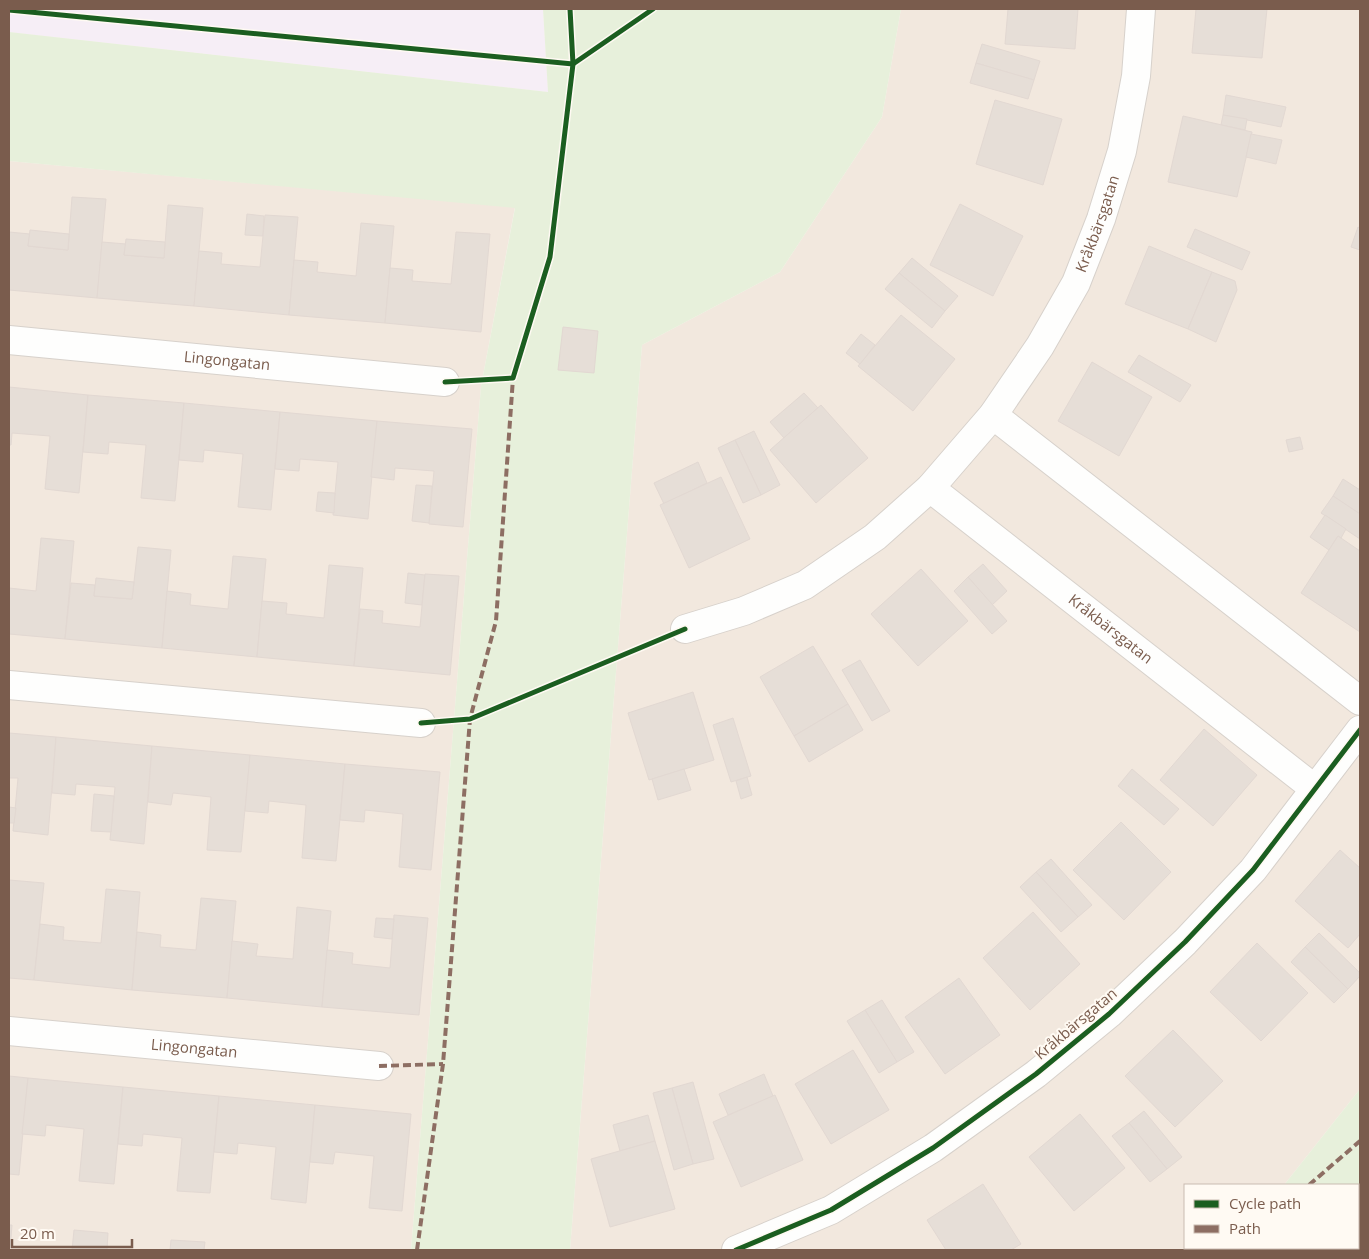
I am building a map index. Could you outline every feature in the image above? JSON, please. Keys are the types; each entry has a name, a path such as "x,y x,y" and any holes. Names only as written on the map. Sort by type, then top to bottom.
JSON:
{"street":[{"name":"Kråkbärsgatan","path":"685,630 744,611 804,584 875,537 930,488 994,415 1040,346 1076,283 1101,219 1122,151 1136,76 1141,9"},
{"name":"Lingongatan","path":"9,340 445,382"},
{"path":"994,415 1360,701"},
{"name":"Kråkbärsgatan","path":"930,488 1315,789"},
{"path":"9,684 421,723"},
{"name":"Kråkbärsgatan","path":"736,1250 832,1210 933,1148 1036,1074 1109,1014 1185,942 1253,870 1315,789 1357,741"},
{"name":"Lingongatan","path":"9,1031 379,1066"}],"shaded area":[{"path":"9,9 543,9 548,92 9,32"},
{"path":"901,9 1360,9 1360,1089 1285,1184 1184,1184 1184,1249 1202,1249 1200,1250 570,1250 642,345 780,272 882,117"},
{"path":"9,161 515,207 481,386 411,1250 9,1250"}],"green space":[{"path":"543,9 901,9 882,117 780,272 642,345 570,1250 411,1250 481,386 515,208 9,161 9,32 548,92"},
{"path":"1360,1089 1360,1250 1200,1250 1359,1249 1359,1184 1285,1184"}],"building":[{"path":"1008,9 1078,9 1075,49 1005,44"},
{"path":"1196,9 1267,9 1262,58 1192,53"},
{"path":"982,44 1040,61 1034,80 976,63"},
{"path":"976,63 1034,80 1028,99 970,83"},
{"path":"1226,95 1286,107 1281,127 1223,115"},
{"path":"995,100 1062,119 1043,185 976,164"},
{"path":"1223,115 1247,119 1245,130 1221,125"},
{"path":"1183,116 1252,132 1237,197 1168,182"},
{"path":"1251,134 1282,140 1276,164 1246,157"},
{"path":"72,197 106,199 97,298 9,290 9,232 30,234 28,246 68,250"},
{"path":"960,204 1023,236 993,296 930,265"},
{"path":"168,205 203,208 194,306 97,298 102,242 126,244 124,255 164,258"},
{"path":"247,214 264,216 263,236 245,235"},
{"path":"265,215 298,217 289,315 194,306 199,251 222,253 221,264 260,267"},
{"path":"361,223 394,226 385,323 289,315 294,260 318,262 317,272 356,276"},
{"path":"1358,227 1360,228 1360,250 1351,247"},
{"path":"1195,229 1250,252 1242,270 1187,247"},
{"path":"30,230 69,234 68,250 28,246"},
{"path":"456,232 490,234 481,332 385,323 390,268 413,270 412,281 451,284"},
{"path":"126,239 165,242 164,258 124,255"},
{"path":"1149,246 1212,272 1188,329 1125,304"},
{"path":"912,258 958,296 945,311 899,273"},
{"path":"1212,272 1235,281 1237,290 1216,342 1188,329"},
{"path":"899,273 945,311 932,328 885,289"},
{"path":"901,315 955,359 913,411 858,366"},
{"path":"563,327 598,331 594,373 558,370"},
{"path":"861,334 875,345 860,364 846,353"},
{"path":"1139,355 1191,385 1180,402 1128,372"},
{"path":"1092,362 1152,397 1119,456 1058,421"},
{"path":"9,387 88,395 79,493 45,489 50,436 12,433 11,445 9,445"},
{"path":"804,393 818,408 784,438 770,422"},
{"path":"88,395 184,403 175,501 141,498 146,445 109,442 108,454 83,452"},
{"path":"184,403 280,412 271,510 238,507 243,454 204,450 203,462 179,460"},
{"path":"821,405 868,458 816,503 770,450"},
{"path":"280,412 377,421 368,519 333,515 338,462 300,459 299,471 275,469"},
{"path":"377,421 472,429 463,527 429,524 434,471 395,468 394,480 371,477"},
{"path":"754,431 780,485 761,495 735,440"},
{"path":"1300,437 1303,449 1289,452 1286,440"},
{"path":"735,440 761,495 743,503 718,448"},
{"path":"698,462 707,483 664,504 654,483"},
{"path":"721,477 750,539 689,568 660,505"},
{"path":"1343,479 1360,490 1360,514 1333,496"},
{"path":"416,485 432,486 429,523 412,521"},
{"path":"318,492 335,493 334,513 316,511"},
{"path":"1333,496 1360,514 1360,539 1321,513"},
{"path":"1325,515 1346,529 1341,538 1338,536 1329,550 1310,537"},
{"path":"1338,536 1360,551 1360,632 1301,593"},
{"path":"41,538 74,541 65,639 9,634 9,588 36,591"},
{"path":"138,547 171,550 162,648 65,639 71,583 95,585 94,596 132,599"},
{"path":"233,556 266,559 257,657 162,648 167,591 191,594 190,605 228,609"},
{"path":"983,564 1007,591 992,605 968,577"},
{"path":"329,565 363,568 354,666 257,657 262,601 287,603 286,614 324,618"},
{"path":"921,569 968,621 918,666 871,614"},
{"path":"408,573 425,575 422,605 405,603"},
{"path":"425,574 459,576 450,675 354,666 360,609 383,611 382,623 420,627"},
{"path":"968,577 1007,621 992,634 954,591"},
{"path":"96,578 134,582 132,599 94,596"},
{"path":"813,646 848,704 794,736 760,677"},
{"path":"860,660 890,711 872,721 842,670"},
{"path":"693,692 714,760 649,780 628,713"},
{"path":"848,704 863,730 809,762 794,736"},
{"path":"733,718 751,776 731,782 713,725"},
{"path":"1204,729 1257,775 1213,826 1160,780"},
{"path":"9,733 56,737 48,835 13,831 18,778 9,778"},
{"path":"56,737 152,746 144,844 110,840 115,787 76,784 75,795 52,793"},
{"path":"152,746 250,755 241,852 207,850 211,797 173,793 171,805 148,802"},
{"path":"250,755 345,764 336,861 302,858 306,805 269,801 268,813 245,811"},
{"path":"345,764 440,772 431,870 399,867 403,814 365,810 364,822 340,820"},
{"path":"684,769 691,790 658,800 652,779"},
{"path":"1132,769 1179,809 1164,825 1118,786"},
{"path":"747,777 752,795 741,799 736,781"},
{"path":"94,794 114,796 111,832 91,831"},
{"path":"9,807 16,808 14,823 9,823"},
{"path":"1121,822 1171,872 1124,920 1073,870"},
{"path":"1340,850 1360,868 1360,934 1348,948 1295,901"},
{"path":"1051,859 1092,905 1078,917 1036,872"},
{"path":"1036,872 1078,917 1061,932 1020,887"},
{"path":"9,880 44,883 34,980 9,978"},
{"path":"106,889 140,892 132,990 34,980 40,924 64,927 63,940 101,943"},
{"path":"201,898 236,901 227,998 132,990 137,932 161,935 160,947 196,950"},
{"path":"297,907 331,911 322,1007 227,998 232,941 258,944 256,956 293,959"},
{"path":"1033,912 1080,964 1030,1010 983,958"},
{"path":"394,915 428,918 419,1015 322,1007 327,950 353,953 352,964 390,968"},
{"path":"376,918 394,919 392,939 374,937"},
{"path":"1319,933 1360,973 1360,976 1348,989 1305,947"},
{"path":"1257,943 1308,993 1261,1041 1210,992"},
{"path":"1305,947 1348,989 1334,1003 1291,962"},
{"path":"959,978 1000,1035 945,1074 905,1017"},
{"path":"882,1000 914,1052 897,1062 865,1010"},
{"path":"865,1010 897,1062 879,1073 847,1021"},
{"path":"1173,1030 1223,1081 1175,1127 1125,1076"},
{"path":"853,1050 889,1110 831,1144 795,1084"},
{"path":"764,1074 773,1096 728,1115 719,1094"},
{"path":"9,1076 28,1078 19,1175 9,1174"},
{"path":"28,1078 123,1087 114,1184 79,1181 84,1129 46,1125 45,1136 22,1134"},
{"path":"693,1082 714,1159 693,1164 672,1088"},
{"path":"123,1087 219,1096 210,1193 177,1191 182,1138 143,1134 142,1146 118,1144"},
{"path":"672,1088 693,1164 674,1170 653,1093"},
{"path":"775,1095 803,1160 741,1187 713,1122"},
{"path":"219,1096 315,1105 306,1203 271,1199 276,1147 238,1143 237,1154 214,1152"},
{"path":"315,1105 411,1114 402,1211 369,1208 374,1156 335,1152 333,1164 310,1162"},
{"path":"1144,1111 1182,1157 1167,1169 1129,1123"},
{"path":"1080,1114 1125,1168 1074,1211 1029,1157"},
{"path":"648,1115 655,1141 620,1151 613,1125"},
{"path":"1129,1123 1167,1169 1150,1182 1112,1136"},
{"path":"655,1141 675,1209 610,1227 591,1159"},
{"path":"983,1184 1021,1244 1011,1250 946,1250 927,1220"},
{"path":"9,1225 12,1225 10,1250 9,1250"},
{"path":"74,1230 108,1233 107,1250 72,1250"},
{"path":"171,1240 205,1242 204,1250 170,1250"}],"marked path":[{"path":"417,1250 443,1064 470,719 496,621 513,378"},
{"path":"379,1066 443,1064"},
{"path":"1310,1184 1360,1141"}],"cycle path":[{"path":"445,382 513,378 550,257 573,64 570,9"},
{"path":"9,10 573,64 653,9"},
{"path":"421,723 470,719 685,629"},
{"path":"736,1250 831,1210 933,1148 1036,1074 1109,1014 1185,942 1253,870 1360,730"}]}
